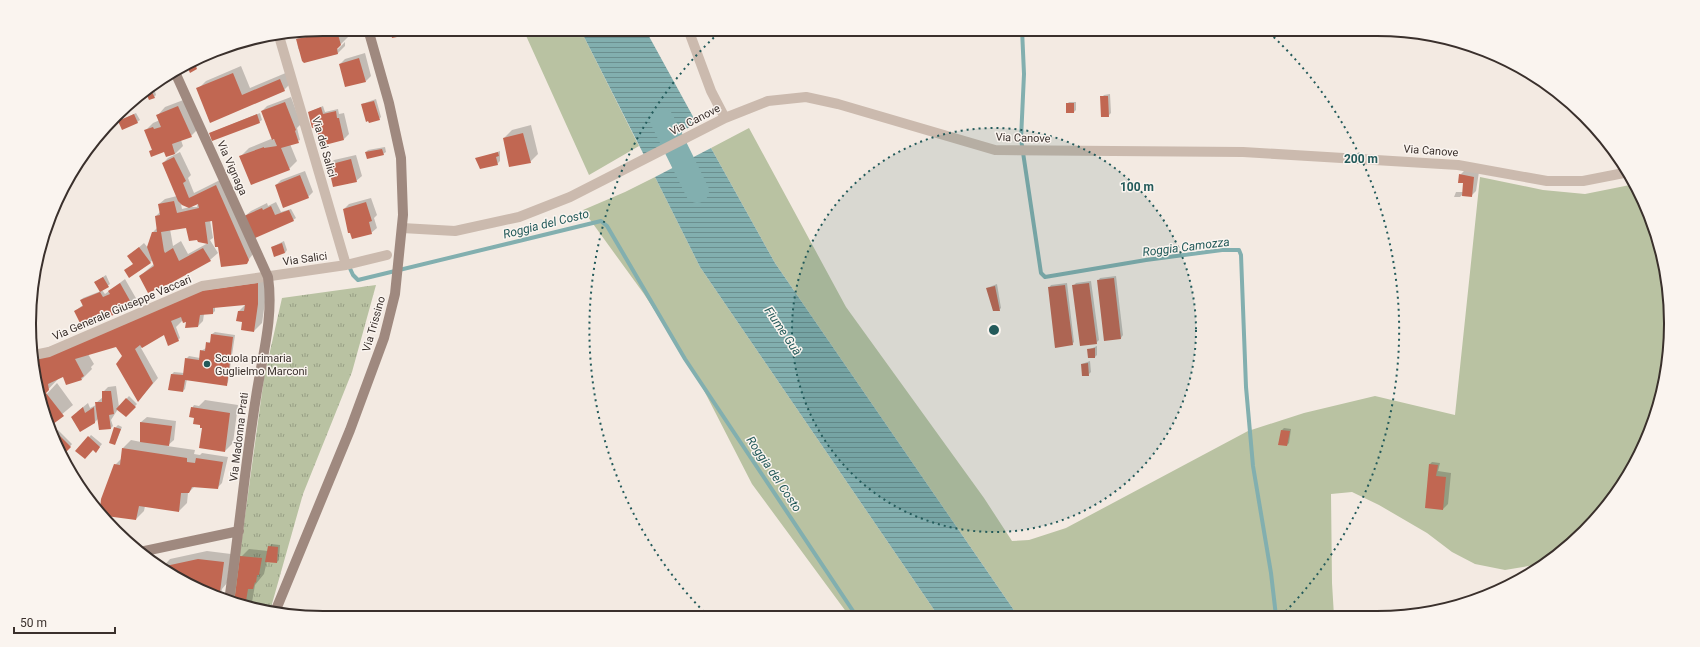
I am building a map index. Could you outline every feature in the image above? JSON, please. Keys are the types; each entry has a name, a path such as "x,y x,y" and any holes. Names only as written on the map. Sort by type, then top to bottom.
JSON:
{"street":[{"name":"Via Trissino","path":"277,607 350,430 384,338 395,294 403,215 401,158 389,103 370,36"},
{"path":"690,36 710,91 725,118"},
{"name":"Via dei Salici","path":"280,39 346,265"},
{"name":"Via Vignaga","path":"177,77 268,277"},
{"name":"Via Canove","path":"402,228 455,231 519,217 570,197 725,118 768,101 806,97 838,104 995,150 1243,152 1450,164 1547,181 1583,181 1621,173"},
{"name":"Via Salici","path":"268,277 346,265 387,256"},
{"name":"Via Generale Giuseppe Vaccari","path":"38,354 48,352 202,286 268,277"},
{"name":"Via Madonna Prati","path":"230,596 256,396 269,322 270,290 268,277"},
{"path":"146,551 239,531"}],"green space":[{"path":"526,36 584,36 639,146 589,175"},
{"path":"749,128 846,307 984,498 1012,541 1029,540 1066,528 1248,431 1304,413 1375,396 1455,415 1480,177 1543,190 1585,194 1628,185 1649,231 1662,286 1664,324 1662,361 1654,398 1649,416 1634,451 1605,499 1566,540 1552,552 1532,565 1505,570 1475,564 1452,552 1427,533 1379,505 1352,492 1331,494 1334,611 1015,611 775,263 711,148"},
{"path":"655,177 700,267 935,611 846,611 752,484 694,371 644,294 583,210"},
{"path":"376,285 352,372 303,494 271,606 234,597 264,378 282,298"}],"water":[{"path":"584,36 649,36 696,122 646,159"},
{"path":"711,148 775,263 1015,611 935,611 700,267 655,177"}],"building":[{"path":"338,36 341,45 337,49 338,54 304,63 302,61 296,39 307,37"},
{"path":"359,58 366,82 345,87 339,64"},
{"path":"196,66 197,69 190,73 189,70"},
{"path":"233,73 242,95 280,79 285,91 210,123 196,88"},
{"path":"152,92 155,98 149,100 147,96"},
{"path":"1100,96 1108,96 1109,117 1101,117"},
{"path":"374,101 380,120 369,123 368,121 366,122 361,104"},
{"path":"285,102 296,130 299,143 281,148 290,170 251,185 239,156 264,147 277,146 274,139 272,140 261,111"},
{"path":"1066,103 1074,103 1074,113 1066,113"},
{"path":"178,106 192,137 172,144 175,154 166,157 164,152 151,157 149,151 152,150 144,130 153,127 154,129 161,127 156,115"},
{"path":"321,107 323,114 336,111 344,140 321,146 316,127 312,128 308,112"},
{"path":"134,114 138,123 122,130 118,122"},
{"path":"257,114 260,123 212,141 209,133"},
{"path":"523,133 531,163 509,167 503,138"},
{"path":"382,149 384,155 367,159 365,152"},
{"path":"498,152 499,156 496,157 498,165 480,169 475,158"},
{"path":"174,157 186,181 183,183 189,198 216,185 249,260 247,264 221,267 218,247 215,247 212,221 205,222 208,244 198,242 197,240 189,241 186,228 161,232 165,253 173,248 179,261 203,248 211,261 171,283 148,293 139,276 154,266 147,247 152,232 157,232 155,216 160,215 158,204 174,201 177,213 199,208 198,204 189,208 182,205 178,201 162,163"},
{"path":"351,159 357,182 333,187 328,165"},
{"path":"1459,174 1474,177 1472,197 1462,196 1463,183 1458,183"},
{"path":"300,175 309,198 283,208 275,185"},
{"path":"366,202 372,221 369,222 372,234 352,239 350,233 348,233 343,209"},
{"path":"271,206 275,215 289,210 294,221 253,239 244,216 262,208 263,210"},
{"path":"282,243 285,253 274,257 271,247"},
{"path":"139,247 151,263 129,278 124,270 133,264 127,256"},
{"path":"103,277 109,287 100,292 94,282"},
{"path":"1114,278 1121,339 1104,341 1097,280"},
{"path":"120,283 133,306 83,329 74,311 83,306 80,300 100,292 103,297 110,294 108,291"},
{"path":"258,283 258,304 254,332 241,330 242,322 236,321 238,311 244,311 245,305 213,308 213,314 200,315 198,327 185,328 186,322 183,323 181,317 171,321 179,341 168,346 164,335 142,348 140,345 135,349 153,383 138,402 116,364 122,356 116,347 75,359 84,376 81,378 82,380 66,385 63,377 48,384 49,390 46,393 64,416 54,423 46,398 38,357 198,291"},
{"path":"1089,283 1097,344 1080,346 1072,285"},
{"path":"1065,285 1073,345 1055,348 1048,287"},
{"path":"995,286 1000,311 993,311 986,288"},
{"name":"Scuola primaria Guglielmo Marconi","path":"211,334 233,337 227,386 185,380 183,392 168,390 171,374 183,375 185,358 199,360 200,350 205,351 206,342 210,343"},
{"path":"1095,348 1095,358 1088,358 1087,349"},
{"path":"1088,363 1089,376 1082,376 1081,364"},
{"path":"102,391 111,391 114,414 109,415 111,429 99,430 95,402 102,402"},
{"path":"126,398 136,407 126,417 116,409"},
{"path":"83,407 85,413 94,407 95,423 80,432 71,417"},
{"path":"191,407 230,413 225,452 199,448 202,428 200,428 200,425 193,424 194,418 189,417"},
{"path":"140,422 172,426 169,446 140,442"},
{"path":"114,427 121,429 115,445 109,443"},
{"path":"1281,430 1290,431 1287,446 1278,445"},
{"path":"58,434 71,447 66,452"},
{"path":"88,436 100,447 96,453 93,450 85,459 75,451"},
{"path":"122,448 187,458 187,462 195,463 196,458 223,462 218,489 192,487 189,493 181,493 179,512 139,506 136,520 110,517 100,505 101,499 114,464 120,465"},
{"path":"1429,464 1438,465 1436,476 1446,477 1443,510 1425,508"},
{"path":"268,546 278,547 277,563 265,562"},
{"path":"240,556 262,558 256,583 255,582 253,589 248,589 246,600 235,597"},
{"path":"198,559 224,562 220,592 196,581 168,565"}],"waterway":[{"name":"Roggia Camozza","path":"1022,36 1024,74 1021,139 1041,273 1045,277 1146,260 1222,250 1239,250 1241,255 1246,387 1253,466 1271,573 1275,611"},
{"name":"Fiume Guà","path":"662,120 697,191"},
{"name":"Roggia del Costo","path":"348,264 353,275 358,280 601,221 607,226 685,359 853,611"}],"place":[{"name":"Scuola primaria Guglielmo Marconi","path":"207,364"}]}
